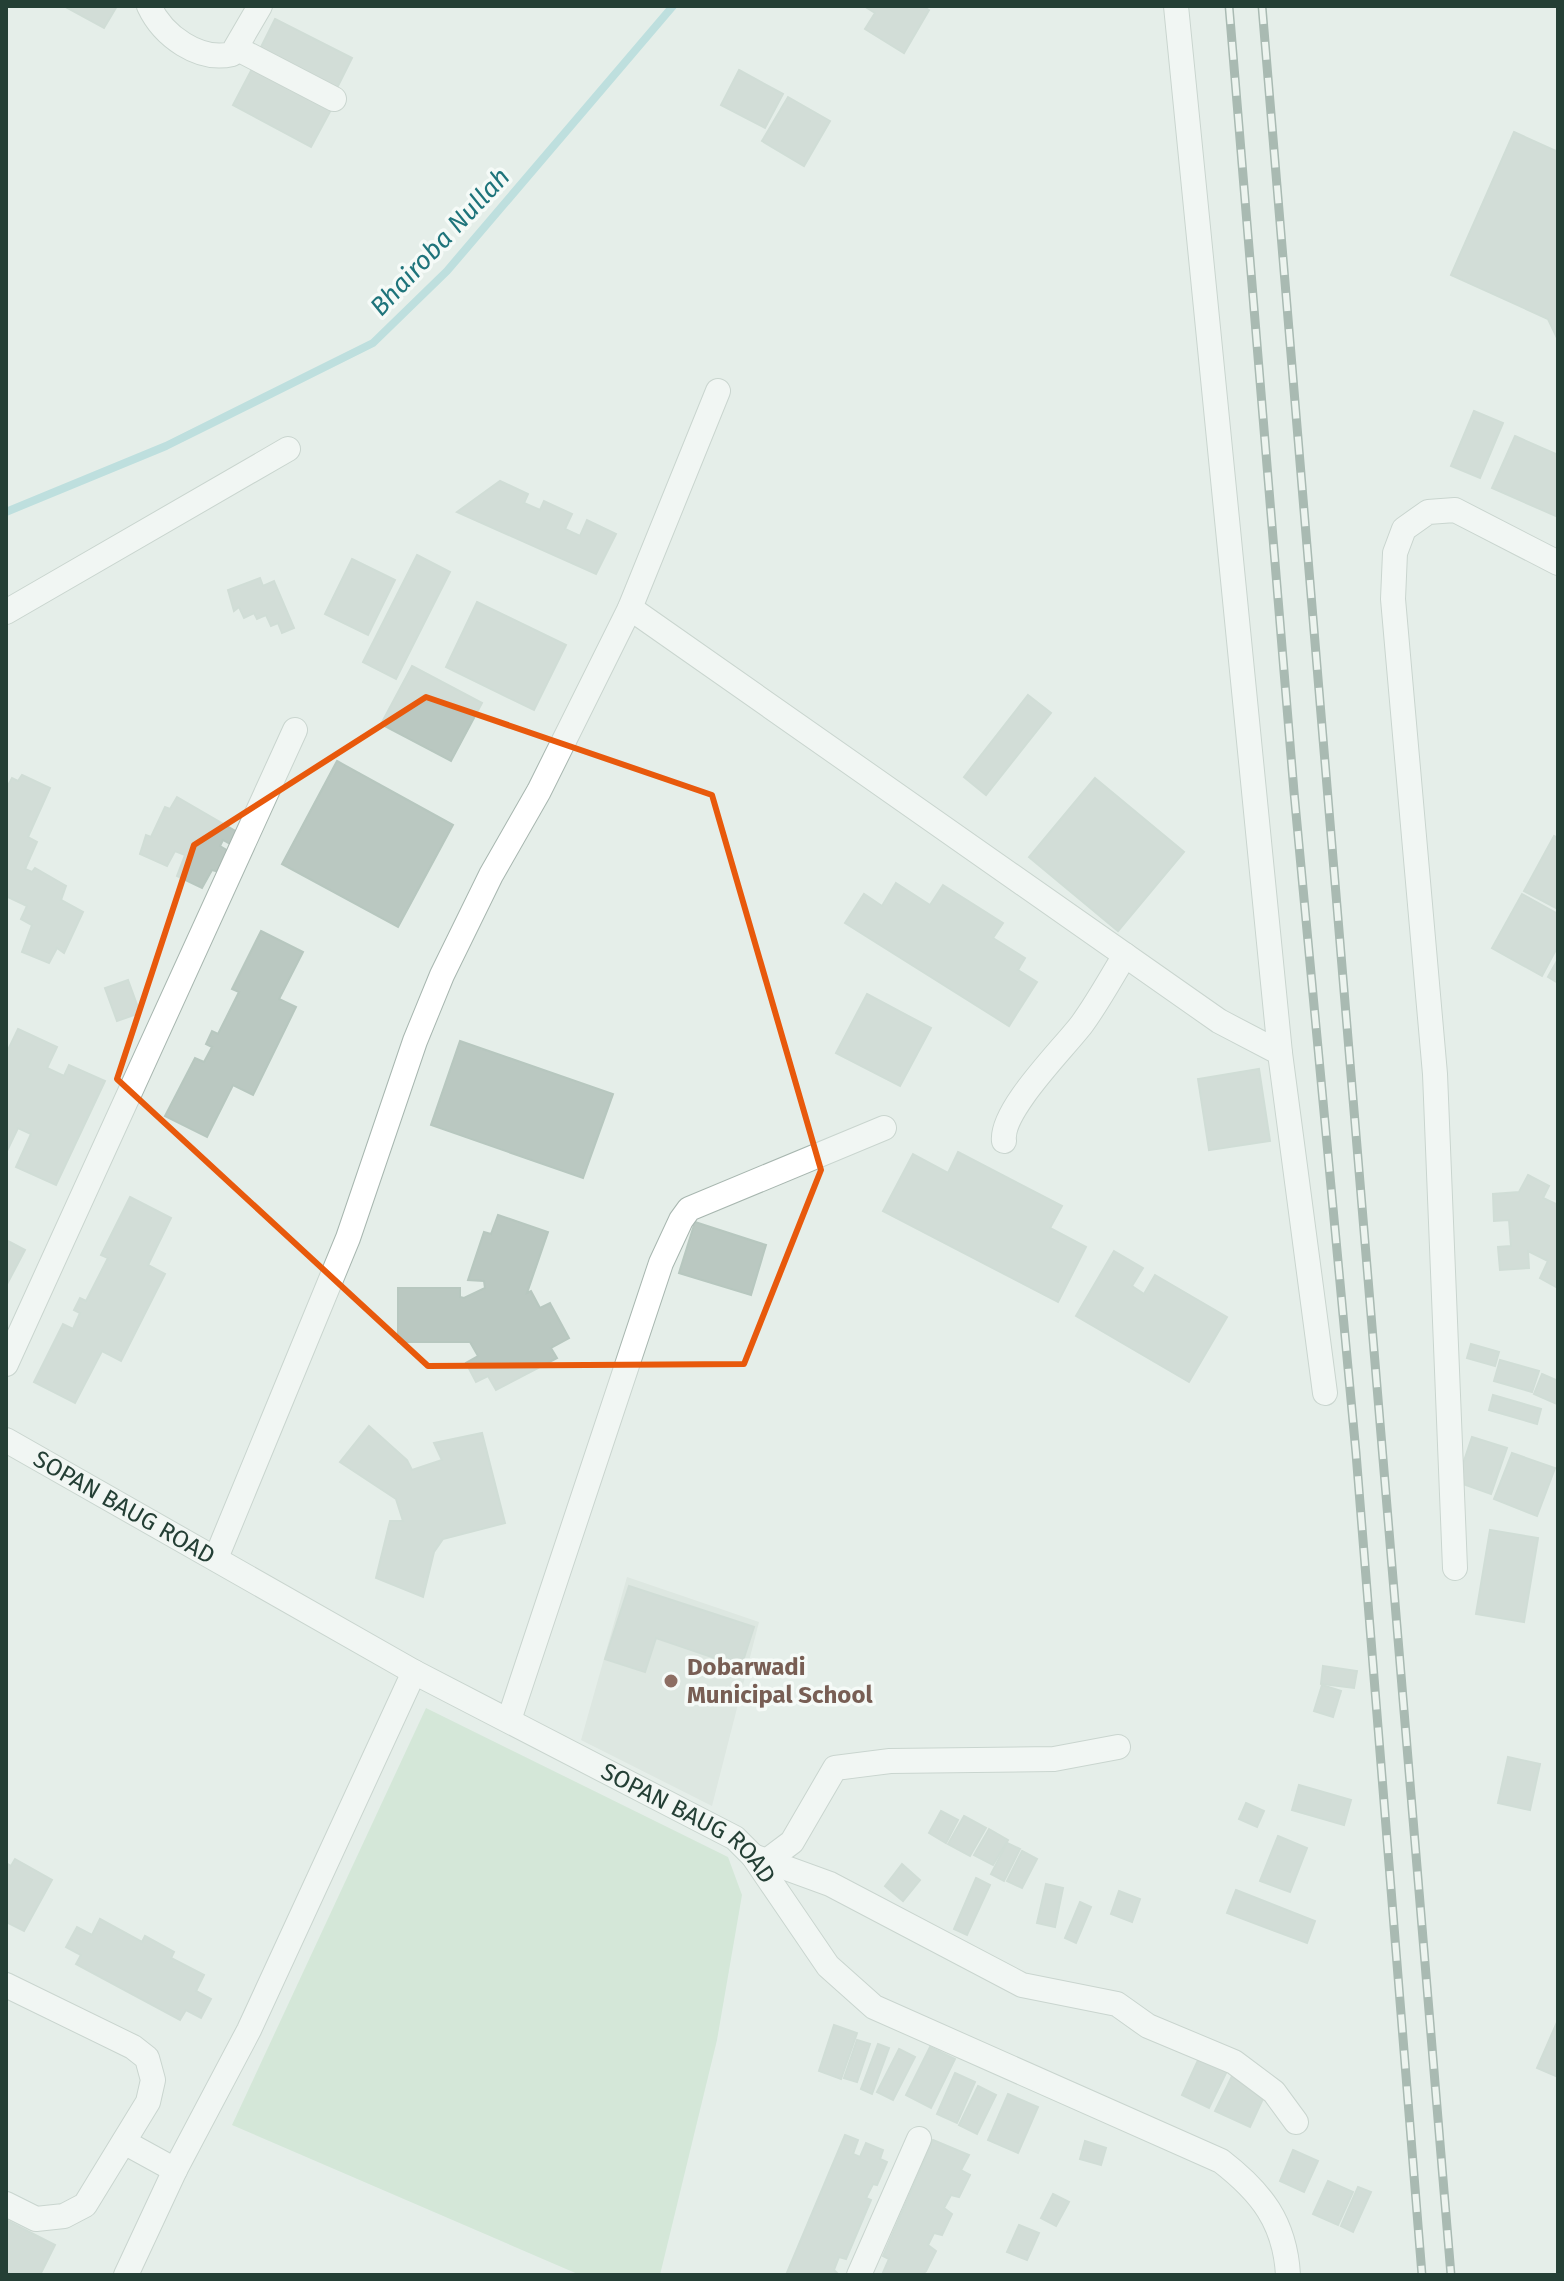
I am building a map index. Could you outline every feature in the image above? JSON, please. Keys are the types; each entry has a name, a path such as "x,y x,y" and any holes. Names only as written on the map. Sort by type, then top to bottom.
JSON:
{"street":[{"path":"149,6 160,24 198,53 217,58 232,54 260,6"},
{"path":"1176,6 1280,1053 1325,1393"},
{"path":"236,48 334,99"},
{"path":"216,1558 348,1238 415,1041 442,975 491,875 539,791 630,608 718,391"},
{"path":"6,612 288,449"},
{"path":"1455,1568 1435,1074 1396,631 1395,553 1404,529 1416,520 1428,512 1455,510 1558,563"},
{"path":"630,608 1219,1021 1280,1053"},
{"path":"6,1364 295,730"},
{"path":"1004,1141 1005,1129 1024,1096 1082,1023 1125,955"},
{"path":"509,1720 661,1263 681,1220 689,1209 884,1128"},
{"name":"SOPAN BAUG ROAD","path":"6,1440 414,1672 735,1838 761,1858 828,1966 874,2007 1221,2161 1255,2187 1279,2226 1288,2275"},
{"path":"126,2275 175,2170 249,2030 414,1672"},
{"path":"761,1858 792,1842 835,1768 890,1761 1054,1759 1118,1747"},
{"path":"761,1858 830,1884 1022,1985 1117,2004 1148,2026 1234,2062 1274,2092 1296,2122"},
{"path":"6,1985 133,2047 147,2058 153,2080 148,2102 85,2205 64,2216 36,2219 6,2204"},
{"path":"859,2275 919,2139"},
{"path":"124,2142 175,2170"}],"highlighted area":[{"path":"426,697 712,795 821,1170 744,1364 428,1366 117,1079 194,845"}],"shaded area":[{"name":"Dobarwadi Municipal School","path":"627,1577 759,1622 712,1806 581,1740"}],"green space":[{"path":"426,1708 728,1857 742,1895 717,2040 660,2275 580,2275 232,2125"}],"building":[{"path":"64,6 117,6 104,28"},
{"path":"864,6 922,6 929,10 904,53 865,29 875,13"},
{"path":"275,19 352,58 336,90 259,51"},
{"path":"254,65 332,108 311,147 233,105"},
{"path":"739,70 783,94 765,128 721,105"},
{"path":"788,97 830,121 804,166 762,141"},
{"path":"1514,132 1558,152 1558,340 1548,319 1451,275"},
{"path":"1474,411 1503,423 1480,478 1451,466"},
{"path":"1515,436 1558,455 1558,517 1492,488"},
{"path":"500,481 528,494 524,503 540,510 544,501 572,514 565,529 580,536 587,520 616,534 596,574 457,512"},
{"path":"417,555 450,572 396,679 363,662"},
{"path":"352,559 395,580 368,635 325,614"},
{"path":"260,578 263,586 274,581 294,628 282,633 278,623 271,626 266,615 257,619 254,613 244,618 239,607 234,611 228,590"},
{"path":"477,602 566,645 534,710 446,667"},
{"path":"412,666 482,703 451,761 381,724"},
{"path":"1028,695 1051,713 986,795 964,777"},
{"path":"337,761 453,825 398,927 282,864"},
{"path":"22,775 50,788 28,837 37,842 25,869 32,872 35,868 66,886 61,900 83,912 64,953 57,948 49,963 22,952 32,925 21,919 27,906 6,896 6,789 12,778 18,781"},
{"path":"1095,778 1184,852 1118,931 1029,857"},
{"path":"177,797 237,832 232,845 223,840 220,846 228,851 219,872 212,870 202,888 177,876 185,855 175,851 167,866 140,854 146,835 151,837 165,807 170,809"},
{"path":"1554,836 1558,838 1558,909 1524,891"},
{"path":"896,883 930,905 943,885 1003,923 993,938 1025,958 1018,970 1037,982 1009,1026 845,923 864,894 882,906"},
{"path":"1522,894 1558,914 1558,946 1542,976 1492,948"},
{"path":"261,931 303,952 279,999 296,1007 253,1095 233,1085 207,1137 165,1116 195,1058 204,1062 212,1047 206,1044 212,1031 218,1034 239,992 232,989"},
{"path":"1558,959 1558,983 1548,977"},
{"path":"128,980 140,1013 117,1021 105,988"},
{"path":"867,994 931,1028 900,1086 836,1053"},
{"path":"18,1029 57,1047 47,1068 64,1076 69,1065 105,1081 56,1185 16,1167 31,1134 18,1128 6,1153 6,1054"},
{"path":"460,1041 613,1094 583,1178 431,1125"},
{"path":"1259,1069 1270,1141 1209,1150 1198,1079"},
{"path":"958,1152 1062,1206 1050,1228 1086,1247 1058,1302 883,1211 913,1154 948,1173"},
{"path":"1528,1175 1549,1186 1543,1198 1558,1205 1558,1288 1540,1278 1548,1261 1528,1251 1529,1268 1500,1270 1498,1247 1511,1246 1509,1220 1494,1221 1493,1194 1519,1192"},
{"path":"130,1197 171,1218 148,1265 165,1274 121,1361 102,1351 75,1403 34,1382 63,1324 73,1329 80,1313 74,1310 80,1298 86,1301 108,1258 101,1255"},
{"path":"498,1215 548,1232 527,1293 531,1291 540,1308 550,1303 569,1338 551,1348 557,1358 496,1390 488,1376 476,1382 466,1363 478,1356 470,1342 398,1342 398,1288 460,1288 460,1297 464,1298 485,1288 484,1281 468,1280 484,1232 491,1234"},
{"path":"695,1222 766,1245 751,1295 679,1273"},
{"path":"6,1240 25,1250 6,1286"},
{"path":"1114,1251 1143,1268 1132,1286 1144,1294 1155,1275 1227,1317 1189,1382 1076,1316"},
{"path":"1471,1344 1499,1352 1495,1366 1467,1358"},
{"path":"1500,1360 1539,1371 1532,1392 1494,1381"},
{"path":"1542,1374 1558,1381 1557,1404 1534,1394"},
{"path":"1493,1395 1541,1409 1537,1424 1489,1410"},
{"path":"369,1426 407,1460 412,1470 442,1460 434,1443 482,1433 505,1523 443,1539 434,1552 423,1597 376,1578 390,1521 403,1521 396,1499 340,1462"},
{"path":"1472,1437 1507,1448 1491,1494 1457,1482"},
{"path":"1512,1453 1555,1468 1537,1516 1494,1499"},
{"path":"1490,1530 1538,1538 1524,1622 1476,1614"},
{"path":"629,1586 754,1627 741,1667 656,1638 645,1672 605,1659"},
{"path":"1323,1666 1357,1671 1354,1688 1321,1684"},
{"path":"1322,1685 1341,1691 1333,1717 1314,1711"},
{"path":"1508,1757 1540,1764 1530,1810 1498,1803"},
{"path":"1299,1785 1351,1800 1344,1825 1292,1810"},
{"path":"1246,1803 1264,1811 1257,1827 1239,1819"},
{"path":"941,1811 958,1820 946,1843 929,1833"},
{"path":"964,1816 986,1828 970,1856 948,1844"},
{"path":"989,1829 1008,1840 993,1865 974,1855"},
{"path":"1278,1836 1307,1848 1290,1892 1260,1881"},
{"path":"1007,1843 1020,1849 1004,1881 991,1874"},
{"path":"1022,1851 1037,1859 1022,1888 1007,1881"},
{"path":"15,1859 52,1880 24,1931 6,1922 6,1863 11,1866"},
{"path":"902,1864 920,1880 903,1901 885,1886"},
{"path":"976,1878 990,1885 967,1935 954,1929"},
{"path":"1046,1884 1063,1888 1055,1927 1037,1923"},
{"path":"1236,1890 1315,1921 1307,1943 1227,1913"},
{"path":"1119,1891 1140,1899 1132,1922 1111,1914"},
{"path":"1080,1902 1091,1907 1076,1943 1065,1938"},
{"path":"100,1919 142,1942 145,1936 174,1952 171,1958 204,1975 196,1991 211,1999 201,2018 186,2010 180,2020 76,1964 81,1955 66,1947 77,1927 92,1935"},
{"path":"1558,2020 1558,2077 1537,2068"},
{"path":"834,2025 857,2033 841,2079 819,2071"},
{"path":"857,2040 870,2044 857,2082 844,2078"},
{"path":"878,2044 889,2048 872,2094 861,2089"},
{"path":"930,2047 955,2059 931,2108 906,2095"},
{"path":"899,2049 915,2057 893,2100 877,2092"},
{"path":"1199,2058 1227,2071 1209,2108 1182,2095"},
{"path":"1234,2072 1268,2088 1250,2127 1215,2111"},
{"path":"955,2073 975,2082 957,2123 937,2114"},
{"path":"978,2086 996,2095 977,2134 959,2125"},
{"path":"1008,2094 1038,2107 1018,2153 988,2140"},
{"path":"845,2135 858,2140 853,2154 860,2157 866,2143 883,2150 880,2159 887,2162 877,2185 873,2184 866,2198 871,2200 846,2259 839,2257 834,2270 839,2275 786,2275"},
{"path":"933,2140 969,2155 961,2170 970,2175 959,2197 951,2195 944,2208 952,2214 942,2235 934,2233 928,2245 936,2251 926,2271 921,2275 882,2275 889,2259 883,2256"},
{"path":"1085,2141 1106,2148 1101,2165 1080,2159"},
{"path":"1293,2150 1318,2161 1304,2192 1280,2181"},
{"path":"1328,2181 1353,2192 1338,2225 1313,2214"},
{"path":"1358,2187 1371,2192 1353,2232 1341,2226"},
{"path":"1053,2194 1069,2202 1056,2226 1041,2218"},
{"path":"6,2220 55,2245 40,2275 6,2275"},
{"path":"1019,2225 1039,2233 1027,2260 1007,2252"}],"waterway":[{"name":"Bhairoba Nullah","path":"6,512 166,446 373,343 447,271 673,6"}],"railway":[{"path":"1229,6 1294,792 1356,1453 1422,2275"},
{"path":"1262,6 1451,2275"}],"place":[{"name":"Dobarwadi Municipal School","path":"671,1681"}]}
